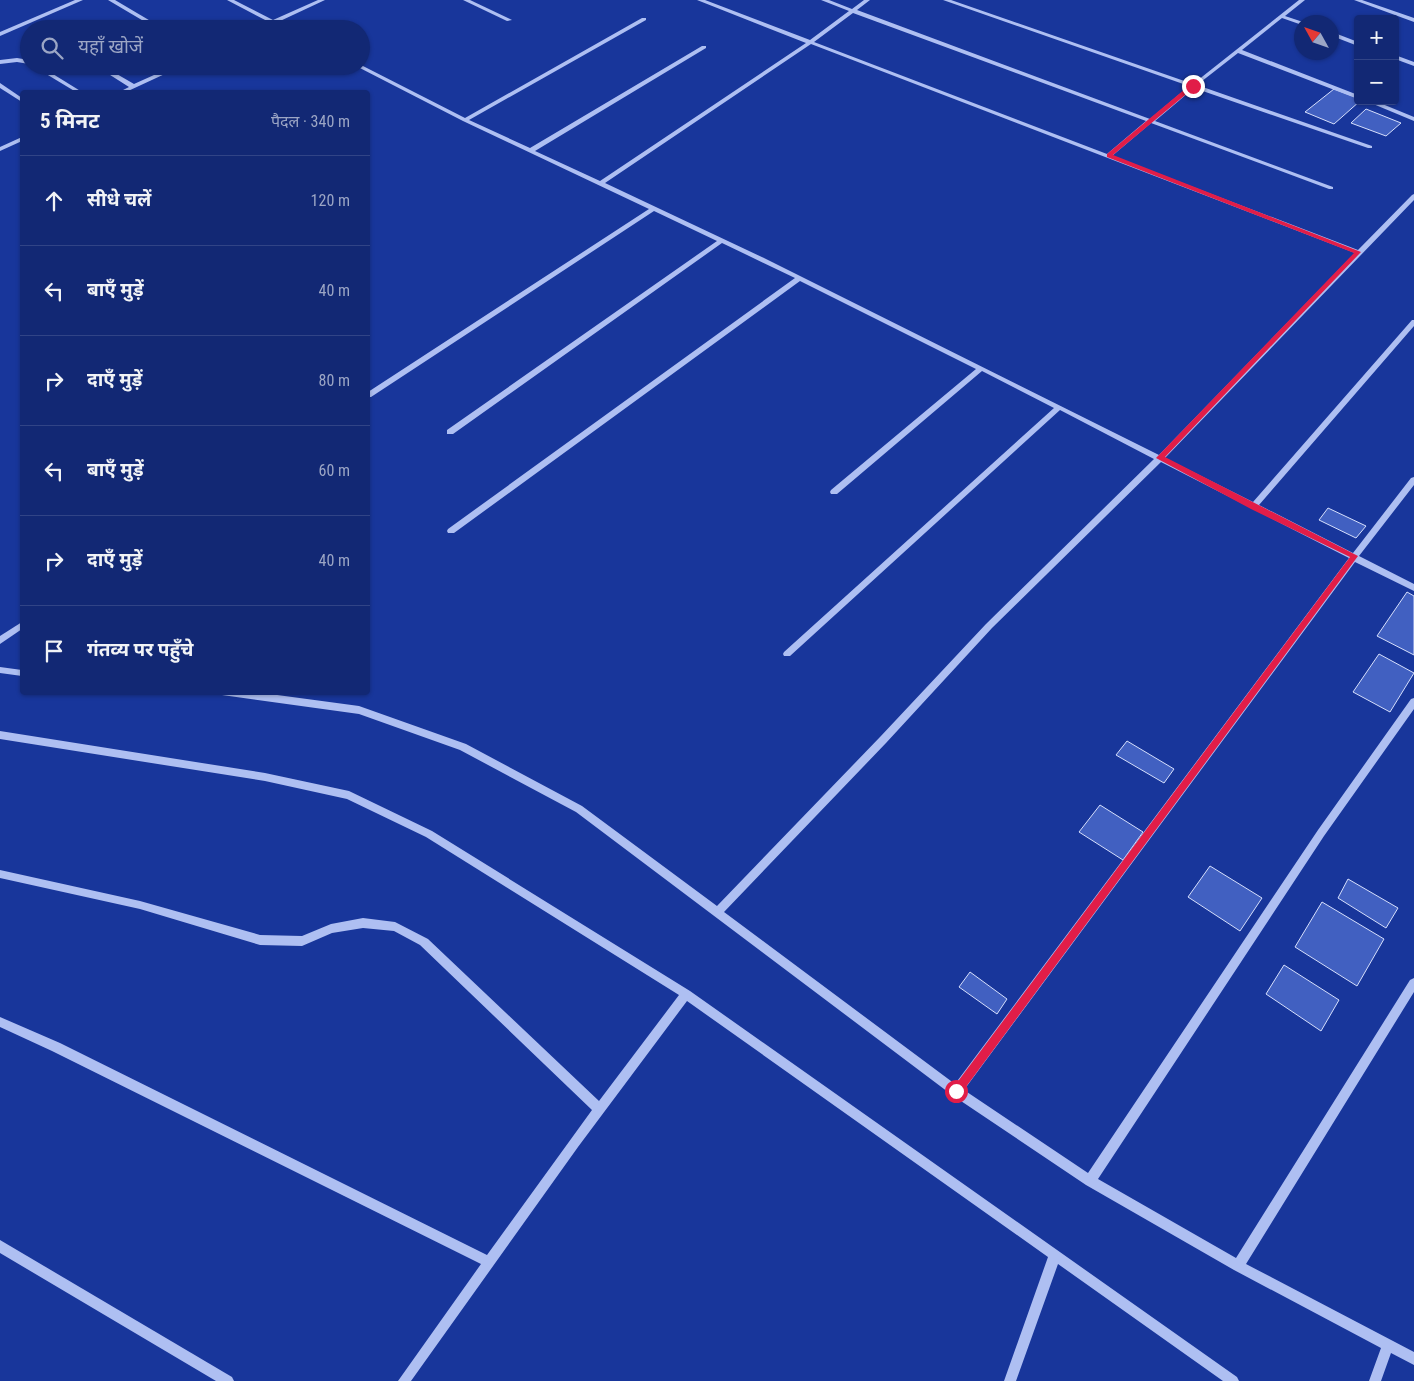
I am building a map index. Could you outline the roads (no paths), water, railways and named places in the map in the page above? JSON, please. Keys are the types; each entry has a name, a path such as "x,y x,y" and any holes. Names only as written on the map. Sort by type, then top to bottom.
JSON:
{"street":[{"path":"32,20 80,0"},
{"path":"111,0 145,20"},
{"path":"230,0 269,20"},
{"path":"277,20 322,0"},
{"path":"466,0 509,20"},
{"path":"700,0 809,43 1109,155 1358,252"},
{"path":"824,0 1331,188"},
{"path":"600,184 809,43 867,0"},
{"path":"946,0 1370,147"},
{"path":"1109,155 1302,0"},
{"path":"1357,0 1414,20"},
{"path":"1283,17 1294,21"},
{"path":"465,120 644,19"},
{"path":"0,34 20,25"},
{"path":"1339,37 1354,42"},
{"path":"530,151 704,47"},
{"path":"1238,50 1354,95"},
{"path":"1399,58 1414,64"},
{"path":"0,62 20,60"},
{"path":"370,72 465,120 721,240 981,368 1414,588"},
{"path":"51,75 77,90"},
{"path":"113,75 134,87"},
{"path":"127,90 160,75"},
{"path":"0,86 3,91 20,99"},
{"path":"1379,105 1414,119"},
{"path":"0,149 20,140"},
{"path":"717,912 883,740 989,626 1160,458 1414,196"},
{"path":"370,393 653,209"},
{"path":"450,432 721,240"},
{"path":"451,531 799,278"},
{"path":"1253,507 1414,322"},
{"path":"834,492 981,368"},
{"path":"787,654 1059,407"},
{"path":"956,1091 1354,556 1414,480"},
{"path":"0,641 20,626"},
{"path":"0,670 20,673"},
{"path":"247,695 359,710 463,747 579,809 956,1091 1090,1181 1238,1266 1414,1359"},
{"path":"1090,1181 1321,833 1414,702"},
{"path":"0,735 265,777 349,795 429,834 686,994 1233,1381"},
{"path":"0,874 140,905 260,940 302,941 331,929 363,923 395,927 424,942 599,1109"},
{"path":"1238,1266 1414,982"},
{"path":"404,1381 599,1109 686,994"},
{"path":"0,1022 56,1047 489,1262"},
{"path":"0,1246 228,1381"},
{"path":"1010,1381 1056,1255"},
{"path":"1376,1379 1388,1345"}]}
